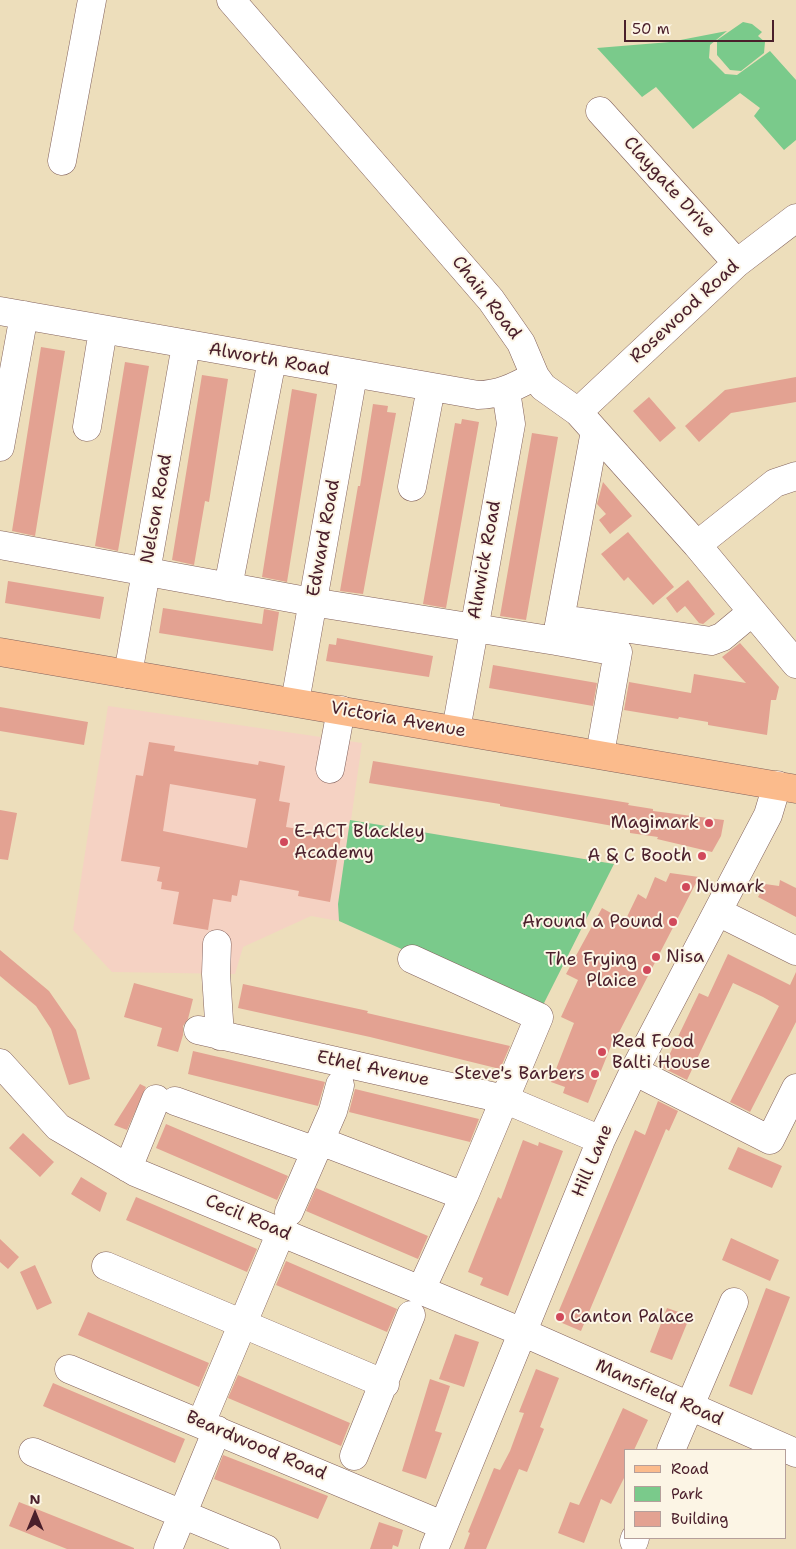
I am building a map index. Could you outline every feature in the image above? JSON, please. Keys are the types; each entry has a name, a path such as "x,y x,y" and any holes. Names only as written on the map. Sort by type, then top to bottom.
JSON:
{"main road":[{"name":"Victoria Avenue","path":"0,652 787,787"}],"street":[{"path":"62,161 92,0"},
{"name":"Chain Road","path":"231,0 491,300 521,343 535,376 543,387 586,421 697,545 796,664"},
{"name":"Claygate Drive","path":"600,111 737,263"},
{"name":"Rosewood Road","path":"586,421 737,263 796,218"},
{"path":"0,447 12,313"},
{"name":"Alworth Road","path":"12,313 353,375 478,395 491,395 506,391 535,376"},
{"path":"87,427 103,330"},
{"name":"Nelson Road","path":"128,674 186,345"},
{"path":"228,587 272,360"},
{"name":"Edward Road","path":"295,702 353,375"},
{"path":"412,487 430,388"},
{"name":"Alnwick Road","path":"456,730 511,424 506,391"},
{"path":"562,630 586,421"},
{"path":"697,545 774,483 796,476"},
{"path":"0,545 312,602 473,628 562,630 711,641 722,637 752,612"},
{"path":"562,630 618,652 600,754"},
{"path":"330,769 340,710"},
{"name":"Hill Lane","path":"438,1537 600,1140 768,815 787,787"},
{"path":"718,912 796,951"},
{"name":"Ethel Avenue","path":"217,944 216,974 209,1033 504,1099 600,1140"},
{"path":"412,959 539,1017 464,1196 421,1290"},
{"name":"Cecil Road","path":"0,1063 58,1128 128,1168 285,1222 421,1290 522,1332"},
{"path":"634,1072 770,1140 796,1088"},
{"path":"168,1549 183,1513 242,1324 333,1111 340,1085"},
{"path":"128,1168 166,1100 318,1146 464,1196"},
{"path":"106,1266 386,1384"},
{"path":"672,1449 734,1302"},
{"path":"354,1456 386,1384 412,1316"},
{"name":"Mansfield Road","path":"522,1332 689,1408 796,1453"},
{"name":"Beardwood Road","path":"69,1368 209,1426 438,1537"},
{"path":"33,1452 266,1549"}],"shaded area":[{"name":"E-ACT Blackley Academy","path":"108,706 362,743 351,820 614,864 540,1011 339,921 311,916 243,947 235,974 112,972 73,930"}],"green space":[{"path":"743,22 752,24 762,32 758,36 765,42 764,53 741,71 730,70 717,55 717,40"},
{"path":"727,31 710,45 709,58 725,74 737,75 770,51 796,80 796,140 784,150 754,116 760,108 740,93 693,129 656,87 642,97 597,48 670,42"},
{"path":"350,820 614,864 540,1011 339,921 338,904"}],"building":[{"path":"41,347 65,351 35,536 12,531"},
{"path":"125,362 149,366 118,551 95,546"},
{"path":"202,375 228,379 209,502 205,501 194,565 172,560"},
{"path":"796,377 796,402 731,413 699,442 685,426 725,390"},
{"path":"292,389 317,394 287,582 262,577"},
{"path":"649,397 676,428 660,442 633,411"},
{"path":"373,404 388,406 387,412 396,413 363,594 340,591"},
{"path":"462,419 479,422 446,608 423,604 455,423 461,424"},
{"path":"532,433 558,437 526,620 500,616"},
{"path":"603,482 632,516 610,534 599,520 606,514 597,504"},
{"path":"628,532 674,587 653,605 628,577 624,581 601,554"},
{"path":"688,580 715,614 703,624 699,623 685,606 677,613 666,598"},
{"path":"8,581 104,597 100,619 5,603"},
{"path":"163,608 262,624 264,609 279,612 273,651 159,633"},
{"path":"337,638 433,656 429,677 326,661 329,644 336,645"},
{"path":"740,643 779,687 776,700 771,700 767,735 708,725 708,722 624,710 629,682 691,693 694,674 746,683 722,657"},
{"path":"493,665 597,683 593,706 489,688"},
{"path":"0,707 88,722 84,745 0,731"},
{"path":"149,742 175,746 174,751 258,765 259,761 285,766 279,801 290,803 286,827 341,836 330,902 298,896 299,891 240,880 237,896 232,895 231,902 213,899 208,930 173,924 179,892 161,889 162,882 157,881 160,867 121,861 136,775 143,776","holes":["170,784 256,799 247,848 163,831"]},
{"path":"373,761 629,803 628,805 653,809 653,811 724,820 721,836 712,852 657,839 658,837 630,833 630,829 500,806 500,804 369,783"},
{"path":"0,810 17,813 8,860 0,859"},
{"path":"670,873 699,877 613,1041 588,1103 563,1093 565,1087 551,1082 574,1023 561,1017 578,980 566,974 602,908 625,921 638,894 646,899 655,877 666,882"},
{"path":"780,880 796,888 796,917 758,897 765,884 779,886"},
{"path":"0,950 49,991 76,1030 90,1079 69,1085 51,1029 36,1006 0,976"},
{"path":"728,954 790,985 796,972 796,1022 750,1112 730,1102 779,1006 763,997 733,983 687,1080 663,1068 699,993 708,997"},
{"path":"134,983 193,999 188,1019 183,1026 183,1035 178,1052 157,1046 162,1028 124,1017"},
{"path":"243,984 368,1011 367,1013 510,1046 500,1069 370,1037 238,1008"},
{"path":"193,1051 325,1082 318,1106 188,1074"},
{"path":"140,1084 146,1087 127,1130 114,1125"},
{"path":"355,1089 479,1119 470,1142 349,1112"},
{"path":"658,1101 678,1111 669,1131 666,1129 581,1331 555,1320 635,1130 645,1135"},
{"path":"166,1124 288,1176 277,1200 156,1148"},
{"path":"23,1133 54,1162 40,1177 9,1148"},
{"path":"523,1140 538,1146 539,1142 563,1151 508,1296 480,1285 483,1278 468,1272 498,1197 501,1199"},
{"path":"738,1147 782,1166 772,1188 728,1169"},
{"path":"81,1177 107,1193 100,1212 71,1194"},
{"path":"316,1188 428,1236 418,1259 306,1211"},
{"path":"136,1197 257,1249 247,1272 126,1220"},
{"path":"731,1238 779,1260 770,1281 722,1260"},
{"path":"0,1239 19,1257 8,1269 0,1262"},
{"path":"286,1261 397,1309 387,1332 276,1285"},
{"path":"35,1265 52,1303 37,1310 20,1272"},
{"path":"766,1288 790,1297 752,1395 729,1386"},
{"path":"667,1308 690,1316 672,1360 650,1352"},
{"path":"88,1312 209,1363 199,1387 78,1335"},
{"path":"455,1334 479,1342 464,1387 439,1379"},
{"path":"536,1369 559,1378 540,1427 544,1429 527,1472 519,1469 486,1549 464,1549 470,1533 468,1532 494,1468 500,1470 510,1451 524,1413 519,1412"},
{"path":"238,1375 350,1423 341,1446 228,1398"},
{"path":"430,1379 450,1386 435,1431 442,1433 426,1479 402,1471"},
{"path":"53,1383 185,1439 175,1463 43,1406"},
{"path":"623,1408 648,1420 634,1449 624,1449 624,1478 611,1504 601,1499 584,1543 558,1533 570,1502 579,1505"},
{"path":"223,1455 328,1496 318,1519 214,1479"},
{"path":"19,1502 134,1549 67,1549 9,1526"},
{"path":"379,1522 403,1530 398,1547 393,1545 392,1549 370,1549"}],"place":[{"name":"Magimark","path":"709,823"},
{"name":"E-ACT Blackley Academy","path":"284,842"},
{"name":"A & C Booth","path":"702,856"},
{"name":"Numark","path":"686,887"},
{"name":"Around a Pound","path":"673,922"},
{"name":"Nisa","path":"656,957"},
{"name":"The Frying Plaice","path":"647,970"},
{"name":"Red Food Balti House","path":"602,1052"},
{"name":"Steve's Barbers","path":"595,1074"},
{"name":"Canton Palace","path":"560,1317"}]}
